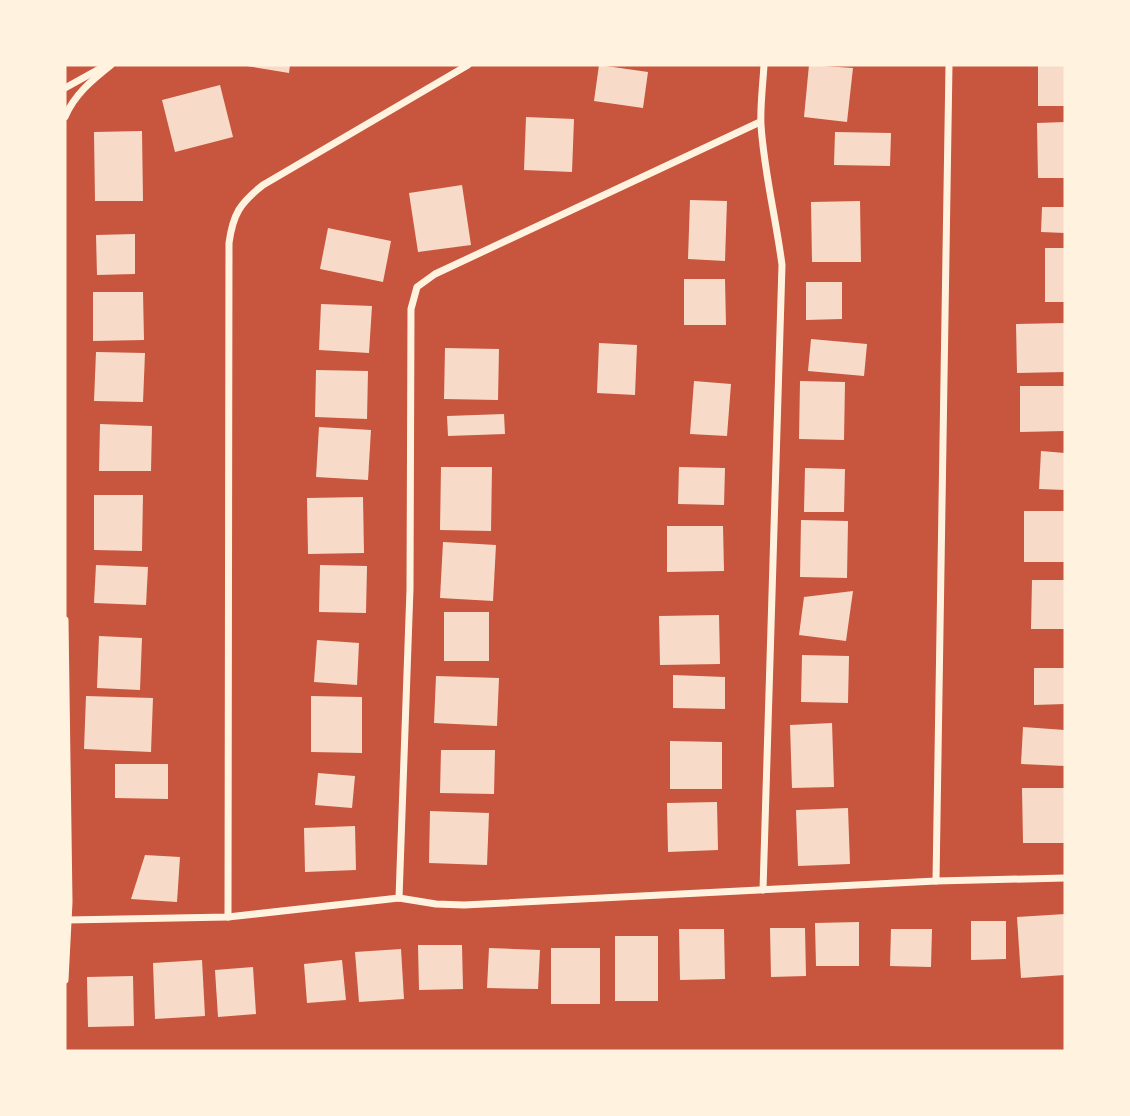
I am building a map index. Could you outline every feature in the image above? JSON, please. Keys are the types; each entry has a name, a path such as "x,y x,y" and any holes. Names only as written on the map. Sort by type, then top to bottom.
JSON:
{"street":[{"path":"65,88 109,65"},
{"path":"65,117 89,82 109,65"},
{"path":"228,916 229,243 232,224 238,209 263,185 468,65"},
{"path":"763,890 782,265 765,166 761,122 764,65"},
{"path":"936,881 949,65"},
{"path":"399,898 410,589 411,309 417,287 435,274 761,122"},
{"path":"65,620 68,920 65,980"},
{"path":"68,920 228,916 399,898 464,905 936,881 1065,878"}],"building":[{"path":"241,65 290,65 289,73"},
{"path":"599,65 648,72 643,108 594,101"},
{"path":"809,65 853,68 847,122 804,117"},
{"path":"1038,65 1065,65 1065,106 1038,106"},
{"path":"220,85 233,137 175,152 162,100"},
{"path":"526,117 574,119 572,172 524,170"},
{"path":"1065,122 1065,178 1038,178 1037,123"},
{"path":"142,131 143,201 95,201 94,132"},
{"path":"835,132 891,133 890,166 834,165"},
{"path":"462,185 471,245 418,252 409,193"},
{"path":"690,200 727,201 725,261 688,259"},
{"path":"860,201 861,262 812,262 811,202"},
{"path":"1042,207 1065,207 1065,233 1041,232"},
{"path":"328,228 391,241 383,282 320,269"},
{"path":"135,234 135,274 97,275 96,235"},
{"path":"1045,248 1065,248 1065,302 1045,302"},
{"path":"684,279 725,279 726,325 684,325"},
{"path":"806,282 842,282 842,319 806,320"},
{"path":"93,292 143,292 144,340 93,341"},
{"path":"321,304 372,306 369,353 319,350"},
{"path":"1065,323 1065,372 1017,373 1016,324"},
{"path":"811,339 867,344 864,376 808,371"},
{"path":"599,343 637,345 635,395 597,393"},
{"path":"445,348 499,349 498,400 444,399"},
{"path":"96,352 145,353 143,402 94,401"},
{"path":"316,370 368,371 367,419 315,417"},
{"path":"694,381 731,384 727,436 690,434"},
{"path":"800,381 845,382 844,440 799,439"},
{"path":"1020,386 1065,386 1065,431 1020,432"},
{"path":"504,414 505,434 448,436 447,416"},
{"path":"100,424 152,426 151,471 99,471"},
{"path":"319,427 371,430 368,480 316,477"},
{"path":"1041,451 1065,453 1065,490 1039,489"},
{"path":"441,467 492,467 491,531 440,530"},
{"path":"679,467 725,468 724,505 678,504"},
{"path":"805,468 845,469 844,512 804,512"},
{"path":"94,495 143,495 142,551 94,550"},
{"path":"363,497 364,553 308,554 307,498"},
{"path":"1024,511 1065,511 1065,562 1024,562"},
{"path":"801,520 848,521 847,578 800,577"},
{"path":"667,526 723,526 724,571 667,572"},
{"path":"443,542 496,545 493,601 440,598"},
{"path":"96,565 148,567 146,605 94,603"},
{"path":"320,565 367,566 366,613 319,612"},
{"path":"1032,580 1065,580 1065,629 1031,629"},
{"path":"853,591 846,641 799,635 804,597"},
{"path":"444,612 489,612 489,661 444,661"},
{"path":"719,615 720,664 660,665 659,616"},
{"path":"99,636 142,638 140,690 97,688"},
{"path":"317,640 359,643 357,685 314,682"},
{"path":"802,655 849,656 848,703 801,702"},
{"path":"1034,668 1065,668 1065,704 1034,705"},
{"path":"673,675 725,677 725,709 673,708"},
{"path":"436,676 499,678 497,726 434,723"},
{"path":"86,696 153,698 151,752 84,749"},
{"path":"311,696 362,697 362,753 311,752"},
{"path":"832,723 834,787 792,788 790,725"},
{"path":"1023,727 1065,730 1065,766 1021,764"},
{"path":"670,741 722,742 722,789 670,789"},
{"path":"441,750 495,750 494,794 440,793"},
{"path":"115,764 168,764 168,799 115,798"},
{"path":"318,773 355,776 352,808 315,805"},
{"path":"1022,788 1065,788 1065,843 1023,843"},
{"path":"717,802 718,850 668,852 667,803"},
{"path":"848,808 850,864 798,866 796,810"},
{"path":"430,811 489,813 487,865 429,863"},
{"path":"355,826 356,870 305,872 304,828"},
{"path":"145,855 180,857 177,902 131,899"},
{"path":"1065,914 1065,975 1021,978 1017,917"},
{"path":"971,921 1006,921 1006,959 971,960"},
{"path":"859,922 859,966 816,966 815,923"},
{"path":"770,928 805,928 806,976 771,977"},
{"path":"679,929 724,929 725,979 680,980"},
{"path":"891,929 932,929 931,967 890,966"},
{"path":"615,936 658,936 658,1001 615,1001"},
{"path":"418,945 462,945 463,989 419,990"},
{"path":"489,948 540,950 538,989 487,988"},
{"path":"551,948 600,948 600,1004 551,1004"},
{"path":"401,949 404,999 359,1002 355,952"},
{"path":"202,960 205,1016 155,1019 153,963"},
{"path":"342,960 346,1000 307,1003 304,964"},
{"path":"253,967 256,1014 218,1017 215,970"},
{"path":"133,976 134,1026 88,1027 87,977"}]}
